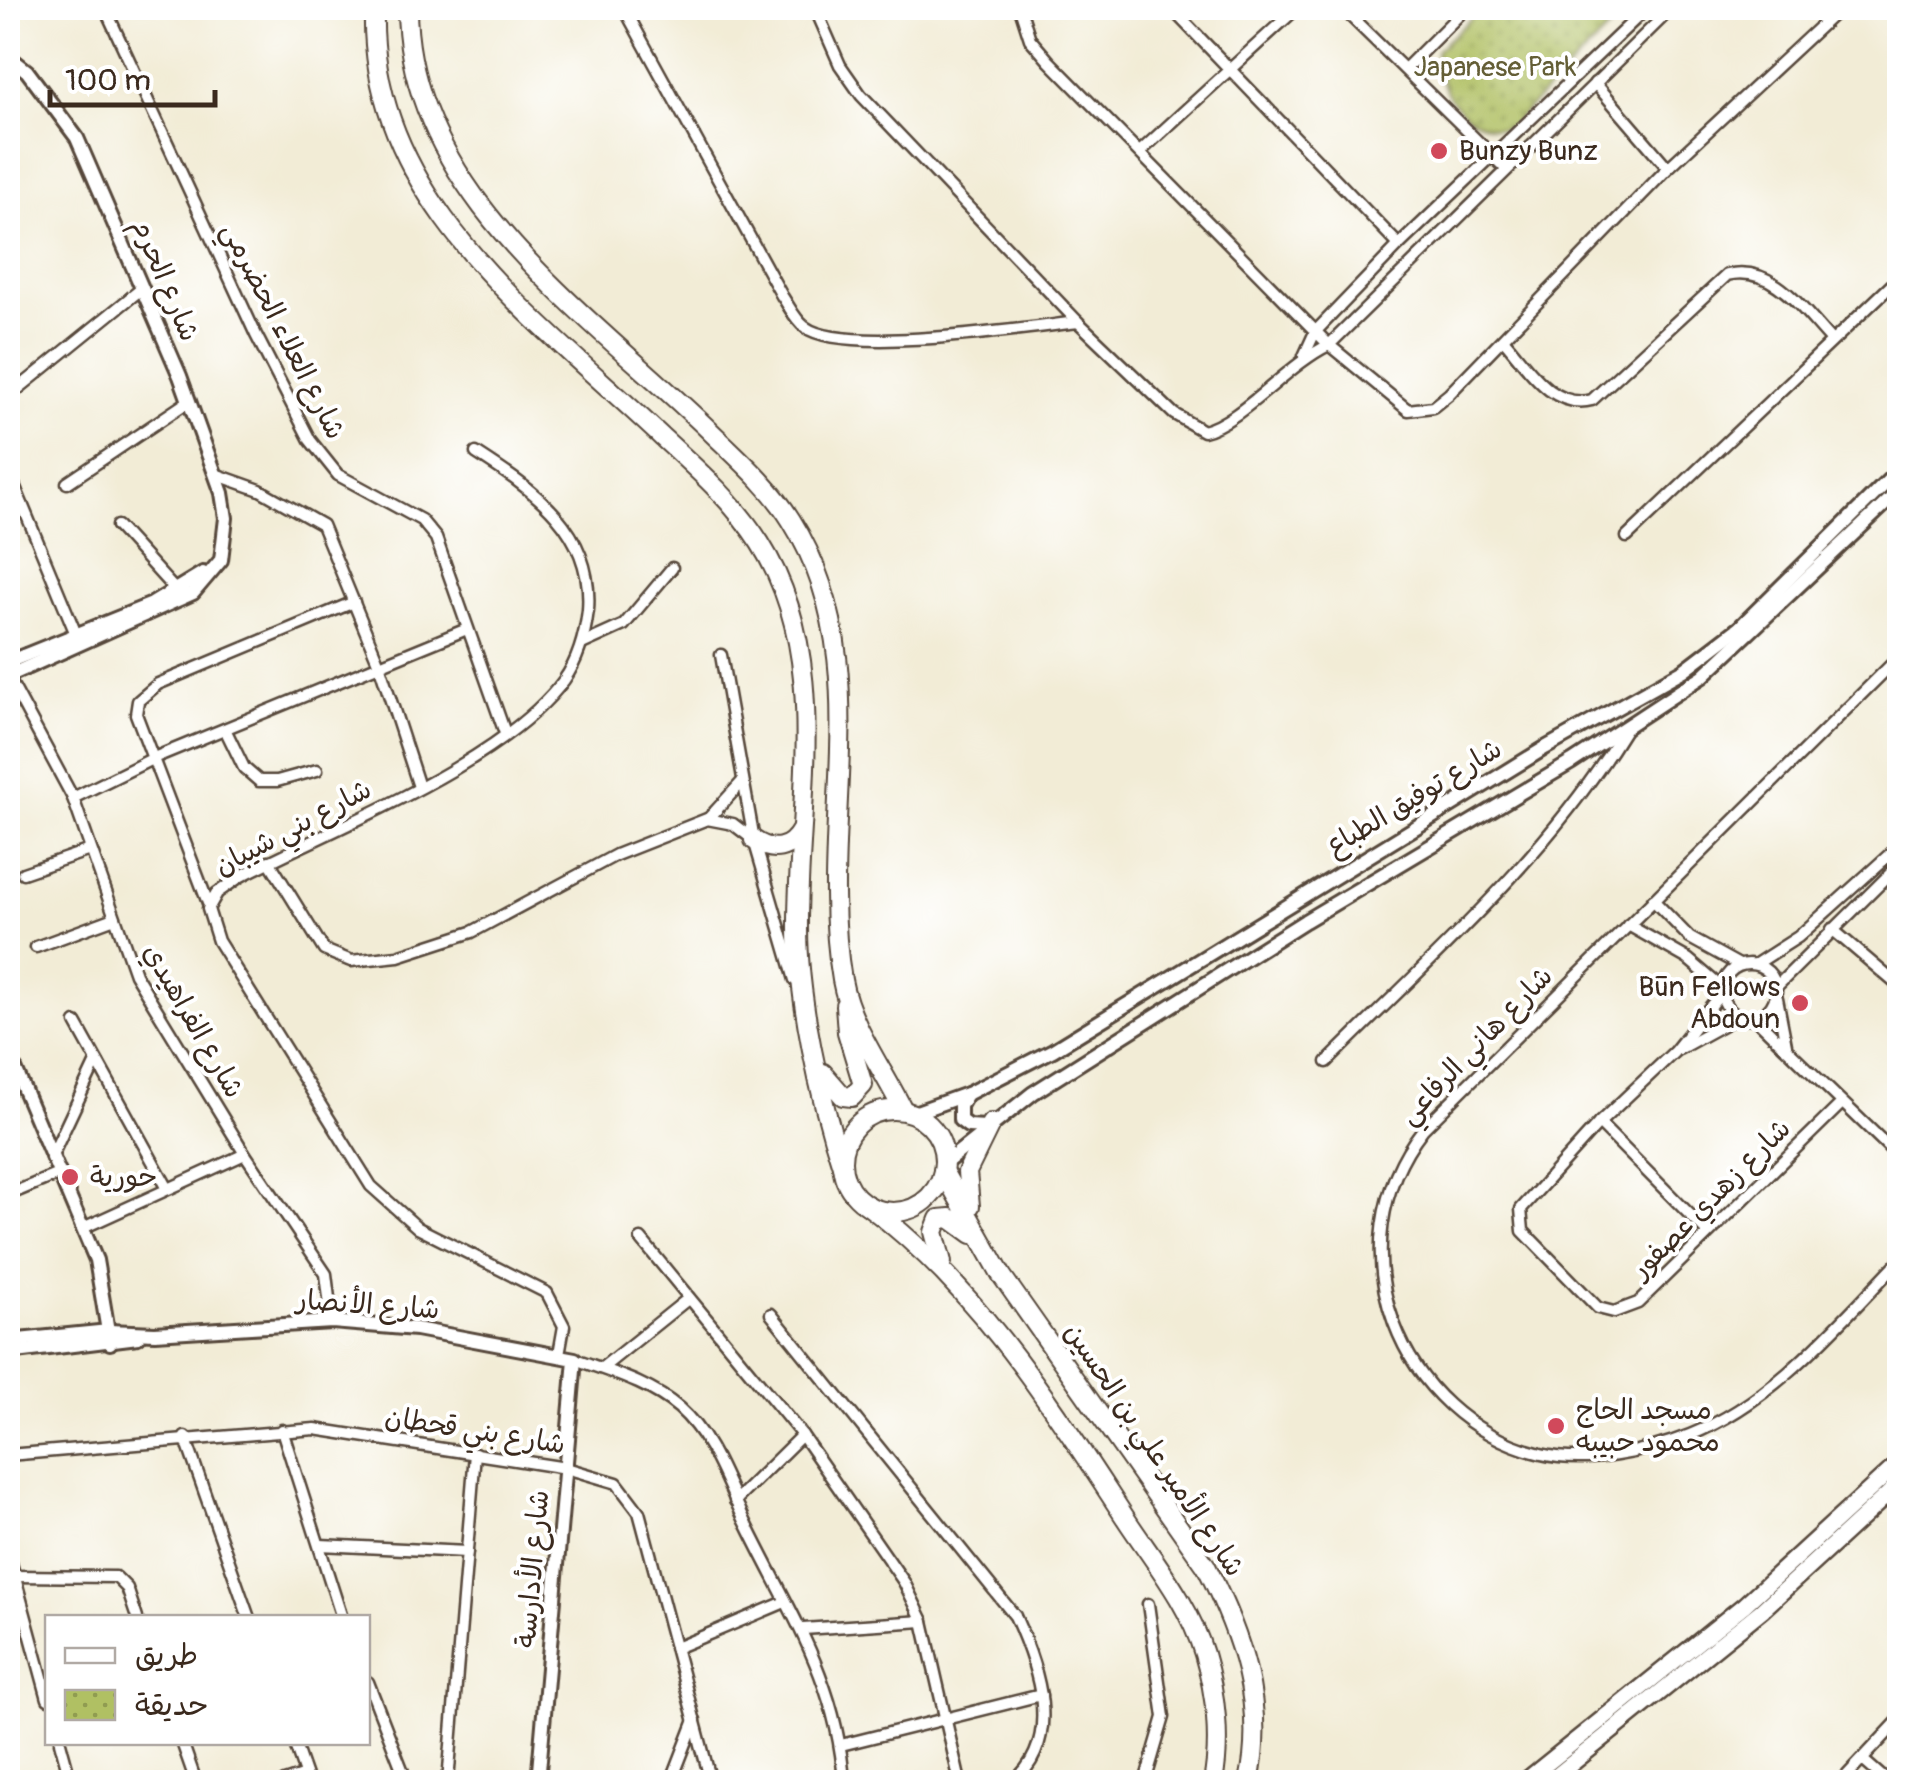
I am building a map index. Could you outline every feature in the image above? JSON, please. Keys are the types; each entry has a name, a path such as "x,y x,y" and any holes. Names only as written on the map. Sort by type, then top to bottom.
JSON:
{"main road":[{"path":"374,8 378,59 395,135 420,186 448,227 532,315 721,493 772,566 802,660 798,930 806,1009 842,1166 850,1188 944,1268 1098,1474 1181,1600 1204,1652 1212,1687 1217,1744 1214,1782"},
{"path":"406,8 412,59 441,147 484,212 758,479 807,549 830,609 839,660 842,725 837,928 847,1032 864,1085 852,1097 843,1096 820,1069"},
{"path":"754,840 774,849 796,840 802,830"},
{"path":"846,999 908,1112 937,1134 944,1167 933,1193 914,1208 890,1212 867,1205"},
{"path":"842,1166 846,1141 860,1122 882,1110 908,1112"},
{"path":"979,1241 966,1181 988,1125"},
{"name":"شارع الأمير علي بن الحسين","path":"944,1167 979,1241 1206,1566 1230,1612 1250,1673 1251,1781"},
{"path":"944,1268 934,1232 939,1219 954,1220 979,1241"},
{"path":"1524,1782 1744,1604 1900,1462"},
{"path":"1550,1782 1762,1610 1900,1483"}],"street":[{"name":"شارع العلاء الحضرمي","path":"104,8 256,335 310,440 338,475 430,529 505,733"},
{"path":"624,8 782,296 806,328 833,336 946,339 1078,322"},
{"path":"815,8 840,65 861,95 1078,322 1174,414 1203,431 1224,422 1304,357 1329,345 1672,8"},
{"path":"1020,8 1030,39 1049,61 1142,150 1315,332 1392,400 1419,411 1441,401 1668,168 1840,8"},
{"path":"1171,8 1399,245"},
{"path":"1142,150 1298,8"},
{"path":"1342,8 1506,169"},
{"path":"1405,69 1466,8"},
{"path":"1304,357 1315,332 1399,245 1647,8"},
{"name":"شارع الحرم","path":"8,56 28,71 77,138 215,474 225,506 223,548"},
{"path":"1595,84 1668,168"},
{"path":"8,204 13,212 8,230"},
{"path":"1504,340 1557,398 1571,402 1592,400 1727,275 1750,271 1768,278 1831,340"},
{"path":"1627,537 1900,277"},
{"path":"8,397 140,290"},
{"path":"67,483 188,401"},
{"name":"شارع بني شيبان","path":"476,453 543,501 574,536 588,591 582,644 552,695 459,768 224,887 208,902 209,922 371,1186 418,1228 547,1294 564,1326 559,1354"},
{"name":"شارع توفيق الطباع","path":"908,1112 967,1094 1053,1050 1545,748 1684,670 1739,628 1900,469"},
{"path":"8,470 11,489 77,637"},
{"path":"215,474 260,490 322,525 379,664 418,787"},
{"name":"شارع توفيق الطباع","path":"944,1167 988,1125 1305,921 1625,728 1730,655 1900,490"},
{"path":"117,526 177,592"},
{"path":"8,677 77,637 177,592 207,570 223,548"},
{"path":"8,662 157,612 193,592 215,569 223,548"},
{"path":"582,644 624,625 672,568"},
{"path":"208,902 136,709 146,691 354,602"},
{"path":"73,798 156,757 468,630"},
{"path":"721,655 754,840 806,1009"},
{"name":"شارع هاني الرفاعي","path":"1900,656 1423,1129 1389,1188 1381,1241 1381,1286 1400,1338 1431,1386 1481,1431 1544,1454 1596,1456 1674,1440 1758,1397 1900,1260"},
{"name":"شارع الفراهيدي","path":"8,677 73,798 112,919 135,974 246,1154 326,1274 332,1322"},
{"path":"1326,1062 1522,868 1600,770 1625,728"},
{"path":"224,729 244,768 258,781 276,782 316,770"},
{"path":"1545,748 1557,771"},
{"path":"270,862 324,950 341,960 374,959 422,950 472,932 616,855 707,820 742,782"},
{"path":"707,820 733,824 754,840"},
{"path":"1652,900 1690,938 1739,965 1756,964 1798,938 1900,844"},
{"path":"22,873 90,850"},
{"path":"1628,925 1688,960 1722,990 1727,1006 1739,1016 1754,1017 1770,1009 1776,990 1900,864"},
{"path":"36,948 112,919"},
{"path":"1832,929 1900,987"},
{"path":"1756,964 1770,972 1786,1046"},
{"path":"1722,990 1728,974 1739,965"},
{"name":"شارع زهدي عصفور","path":"1722,990 1674,1052 1525,1201 1520,1217 1523,1231 1589,1300 1606,1312 1628,1310 1841,1104"},
{"name":"شارع زهدي عصفور","path":"1674,1052 1739,1016"},
{"path":"1754,1017 1900,1158"},
{"path":"76,1023 167,1187"},
{"path":"8,1052 84,1228 102,1280 110,1337"},
{"path":"51,1158 96,1062"},
{"path":"967,1094 960,1106 960,1120 973,1128 988,1125"},
{"path":"1599,1123 1707,1232"},
{"path":"84,1228 246,1154"},
{"path":"8,1195 58,1174"},
{"path":"641,1239 802,1436 865,1520 923,1621 960,1782"},
{"path":"602,1368 690,1298"},
{"path":"771,1314 998,1590 1026,1640 1041,1695 1040,1740 1028,1768 1012,1782"},
{"name":"شارع الأنصار","path":"8,1341 37,1344 332,1322 416,1329 575,1359"},
{"name":"شارع الأنصار","path":"8,1354 37,1344"},
{"path":"575,1359 664,1396 708,1442 785,1602 803,1629 834,1709 844,1782"},
{"name":"شارع الأدارسة","path":"538,1782 575,1359"},
{"name":"شارع بني قحطان","path":"8,1455 315,1429 566,1468 617,1482 631,1495 678,1647 711,1782"},
{"path":"282,1430 341,1615"},
{"path":"735,1501 802,1436"},
{"path":"185,1437 248,1615"},
{"path":"448,1782 475,1453"},
{"path":"320,1545 466,1552"},
{"path":"8,1552 45,1689"},
{"path":"12,1576 116,1577 127,1588 137,1615"},
{"path":"678,1647 785,1602"},
{"path":"1145,1782 1164,1717 1148,1604"},
{"path":"803,1629 923,1621"},
{"path":"370,1687 406,1782"},
{"path":"841,1745 1041,1695"},
{"path":"1841,1782 1900,1719"},
{"path":"671,1782 696,1720"},
{"path":"61,1745 71,1782"},
{"path":"183,1745 196,1782"},
{"path":"284,1782 307,1779 295,1745"},
{"path":"1864,1761 1888,1782"}],"green space":[{"name":"Japanese Park","path":"1482,8 1630,8 1508,129 1492,127 1466,115 1448,94 1438,66 1436,51"}],"place":[{"name":"Bunzy Bunz","path":"1439,151"},
{"name":"Būn Fellows Abdoun","path":"1800,1003"},
{"name":"حورية","path":"70,1177"},
{"name":"مسجد الحاج محمود حبيبه","path":"1556,1426"}]}
